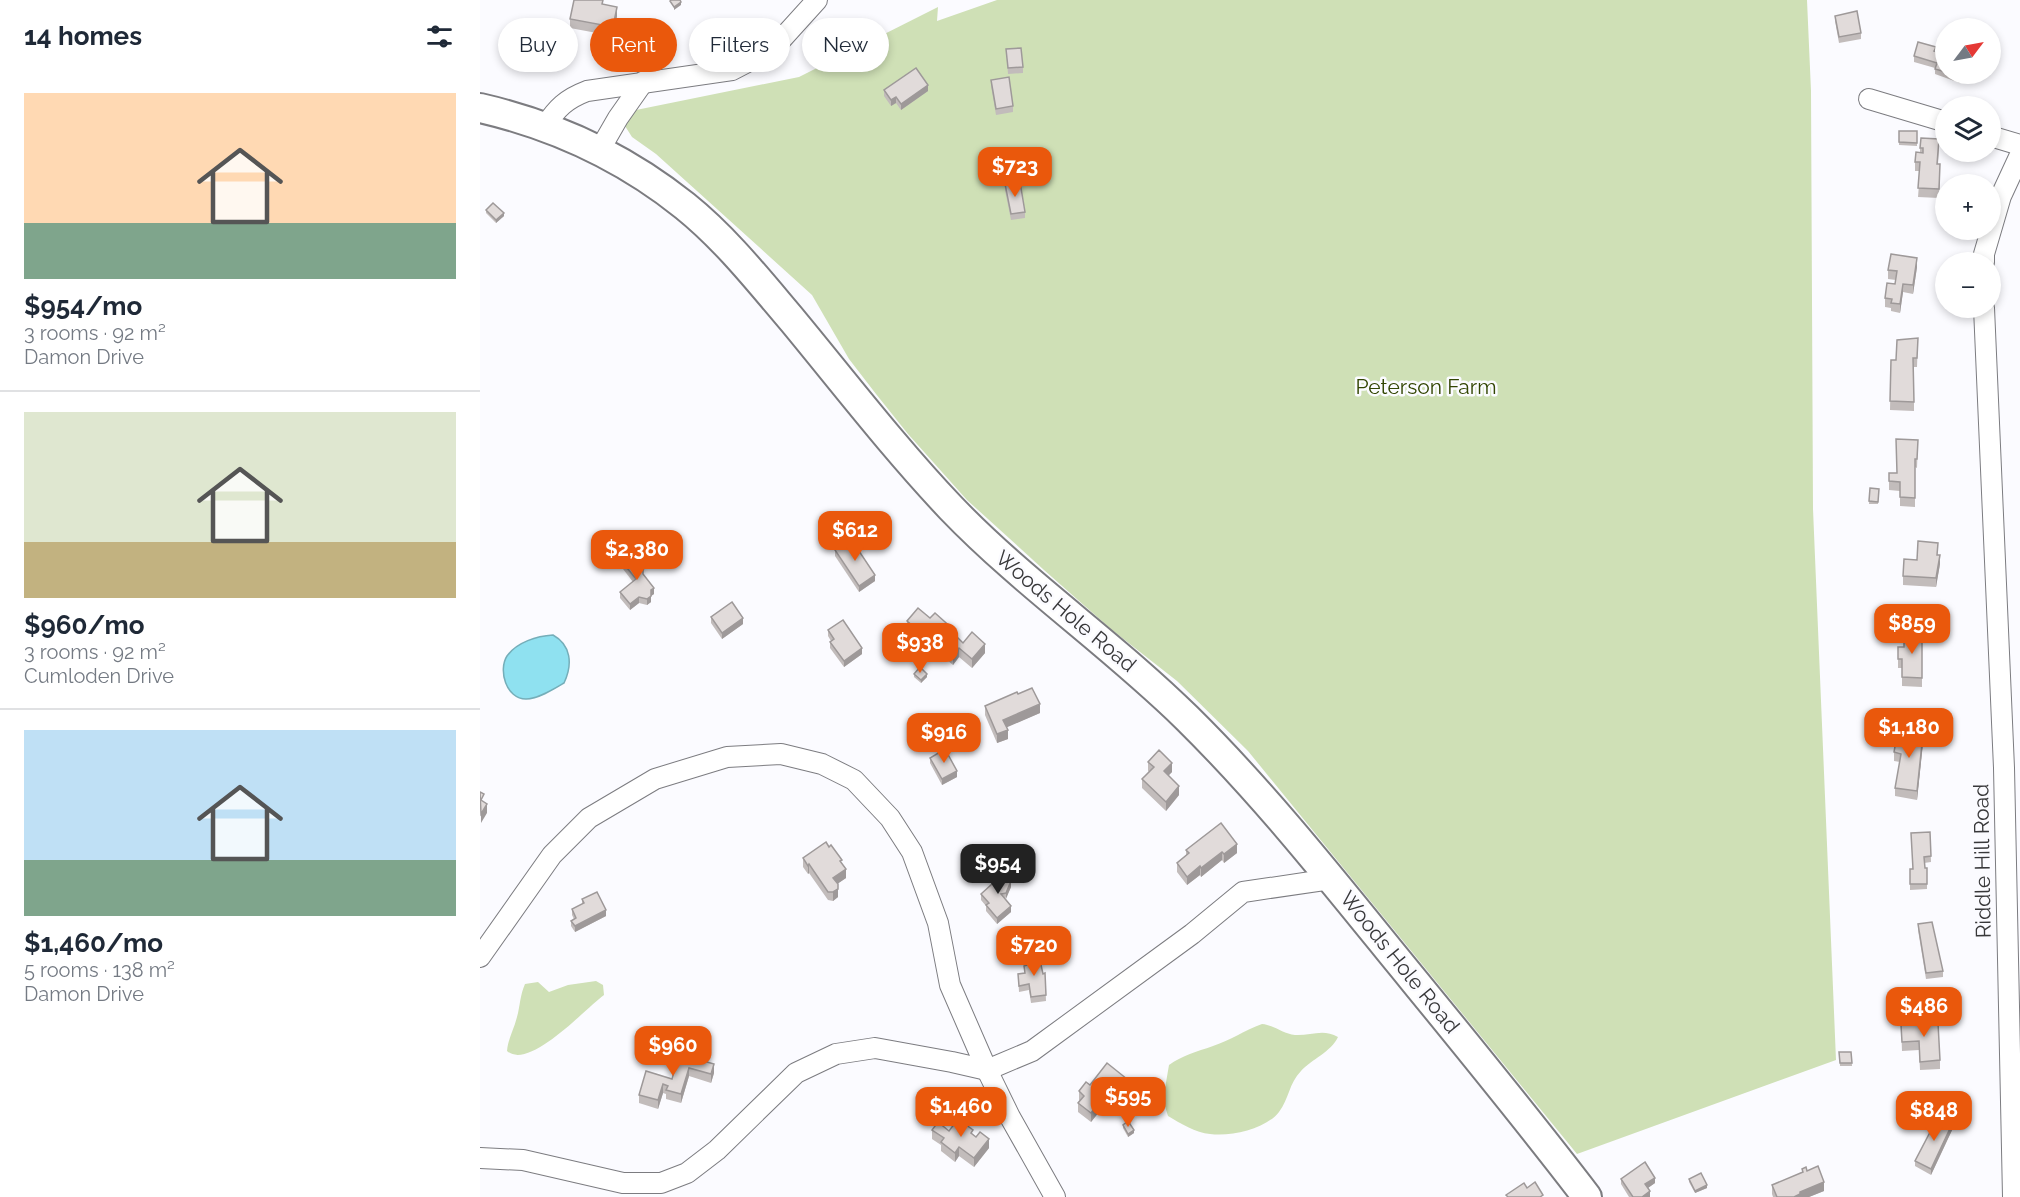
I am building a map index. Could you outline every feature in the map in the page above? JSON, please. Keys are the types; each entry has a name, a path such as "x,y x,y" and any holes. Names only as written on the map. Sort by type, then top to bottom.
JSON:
{"highway":[{"name":"Woods Hole Road","path":"480,108 545,126 599,151 646,178 717,235 768,292 894,444 952,508 996,553 1134,668 1189,720 1285,823 1486,1068 1587,1197"}],"street":[{"path":"545,126 554,111 571,97 601,88 716,73 748,63 779,42 817,0"},
{"path":"599,151 618,118 644,81"},
{"path":"1869,99 1935,119"},
{"path":"2001,139 2020,145"},
{"path":"1985,252 2001,196 2020,155"},
{"name":"Riddle Hill Road","path":"1984,318 2004,768 2013,1197"},
{"path":"480,957 552,855 590,818 655,779 727,757 781,754 822,764 854,780 890,818 912,852 938,923 950,985 1010,1118 1055,1197"},
{"path":"480,1158 523,1160 623,1183 661,1183 687,1173 717,1150 796,1073 836,1054 875,1048 987,1070 1032,1051 1192,934 1243,892 1331,879"}],"green space":[{"name":"Peterson Farm","path":"997,0 1807,0 1811,91 1813,509 1836,1060 1577,1154 1248,751 1177,681 1112,630 967,500 908,434 849,359 812,295 656,154 632,137 625,126 636,110 799,77 809,72 889,72 889,32 938,7 937,21"},
{"path":"596,981 603,985 604,995 557,1035 529,1053 517,1055 507,1051 525,984 538,982 549,992 568,985"},
{"path":"1262,1024 1291,1034 1327,1033 1338,1037 1331,1047 1297,1076 1279,1112 1266,1123 1238,1133 1218,1135 1194,1130 1168,1116 1163,1100 1169,1065"}],"water":[{"path":"553,635 564,644 569,656 569,669 564,683 536,697 519,698 509,689 504,676 504,662 507,656 516,647 528,641"}],"building":[{"path":"574,0 603,0 602,4 617,7 615,18 590,18 590,23 578,20 578,18 570,18"},
{"path":"671,0 680,0 681,2 674,7"},
{"path":"1857,11 1861,33 1839,37 1835,16"},
{"path":"1918,42 1935,47 1935,62 1914,56"},
{"path":"1021,48 1023,67 1008,68 1006,49"},
{"path":"916,68 928,85 901,104 896,97 891,100 884,90"},
{"path":"1009,77 1013,106 996,109 991,80"},
{"path":"1899,131 1917,131 1917,143 1899,142"},
{"path":"1921,138 1935,139 1935,162 1940,164 1940,174 1935,174 1935,189 1918,188 1920,162 1915,162 1916,152 1923,153 1923,148 1920,148"},
{"path":"1020,182 1025,212 1011,214 1005,184"},
{"path":"493,203 504,213 496,220 486,210"},
{"path":"1891,254 1917,258 1913,285 1903,284 1900,304 1891,303 1892,299 1885,298 1887,283 1895,284 1897,271 1888,270"},
{"path":"1918,338 1917,358 1913,358 1914,402 1890,401 1891,360 1896,360 1897,340"},
{"path":"1896,439 1918,440 1917,459 1915,459 1915,498 1900,497 1900,482 1889,481 1889,473 1897,473"},
{"path":"1870,488 1879,489 1878,502 1869,501"},
{"path":"851,539 875,575 859,586 835,550"},
{"path":"1918,541 1938,543 1937,555 1940,555 1936,578 1903,576 1904,559 1917,560"},
{"path":"635,552 645,563 643,574 654,588 647,599 639,597 630,604 620,592 636,579 623,563"},
{"path":"732,602 743,618 722,633 711,617"},
{"path":"918,608 930,618 935,613 954,630 952,632 963,643 972,632 985,644 972,659 959,648 953,656 921,629 919,631 907,621"},
{"path":"843,620 862,648 844,661 830,642 834,639 828,630"},
{"path":"1904,632 1922,633 1922,678 1902,677 1902,659 1898,659 1898,647 1904,647"},
{"path":"920,667 927,674 921,680 914,674"},
{"path":"1032,688 1040,704 1003,720 1008,730 997,734 985,706"},
{"path":"1898,730 1923,734 1917,791 1895,788 1901,754 1894,752"},
{"path":"945,749 957,771 942,779 930,758"},
{"path":"1159,750 1172,763 1164,771 1179,786 1166,802 1142,779 1154,767 1148,762"},
{"path":"480,792 484,794 481,800 487,804 481,814"},
{"path":"1221,823 1237,844 1201,868 1200,866 1187,877 1177,863 1189,853 1186,850"},
{"path":"1930,832 1931,856 1924,857 1927,884 1910,884 1910,869 1913,869 1911,833"},
{"path":"826,842 829,847 831,845 846,869 833,878 838,884 838,889 833,892 828,892 803,858"},
{"path":"1006,874 1011,881 1006,893 1001,894 1011,906 997,918 986,905 989,903 981,894 992,884 992,879"},
{"path":"597,892 606,910 575,926 571,921 576,918 572,909 584,903 582,899"},
{"path":"1932,922 1943,971 1926,973 1918,924"},
{"path":"1037,932 1043,945 1026,952 1021,940"},
{"path":"1039,956 1043,974 1045,973 1046,995 1031,997 1029,984 1019,986 1018,974 1025,973 1026,958"},
{"path":"1925,1013 1931,1013 1935,1017 1935,1023 1938,1023 1940,1060 1920,1062 1919,1041 1902,1042 1901,1025 1922,1024 1922,1017"},
{"path":"1839,1052 1851,1052 1852,1063 1840,1063"},
{"path":"679,1054 714,1064 711,1074 689,1068 681,1094 666,1090 668,1086 663,1084 658,1100 639,1095 646,1071 672,1079"},
{"path":"1107,1063 1127,1079 1112,1097 1107,1093 1091,1113 1078,1103 1084,1096 1079,1091 1086,1082 1090,1085"},
{"path":"1939,1115 1953,1122 1931,1169 1915,1161"},
{"path":"958,1119 973,1130 971,1133 976,1137 980,1132 989,1139 974,1158 959,1147 955,1153 941,1142 944,1138 932,1130 938,1122 949,1131"},
{"path":"1128,1121 1134,1130 1128,1134 1123,1125"},
{"path":"1645,1162 1655,1178 1645,1184 1650,1191 1642,1197 1633,1197 1621,1179"},
{"path":"1818,1166 1824,1182 1794,1197 1777,1197 1772,1185 1803,1172 1802,1169 1806,1167 1807,1171"},
{"path":"1701,1173 1707,1185 1695,1191 1689,1179"},
{"path":"1535,1182 1543,1195 1540,1197 1508,1197 1506,1195 1524,1183 1527,1188"}]}
